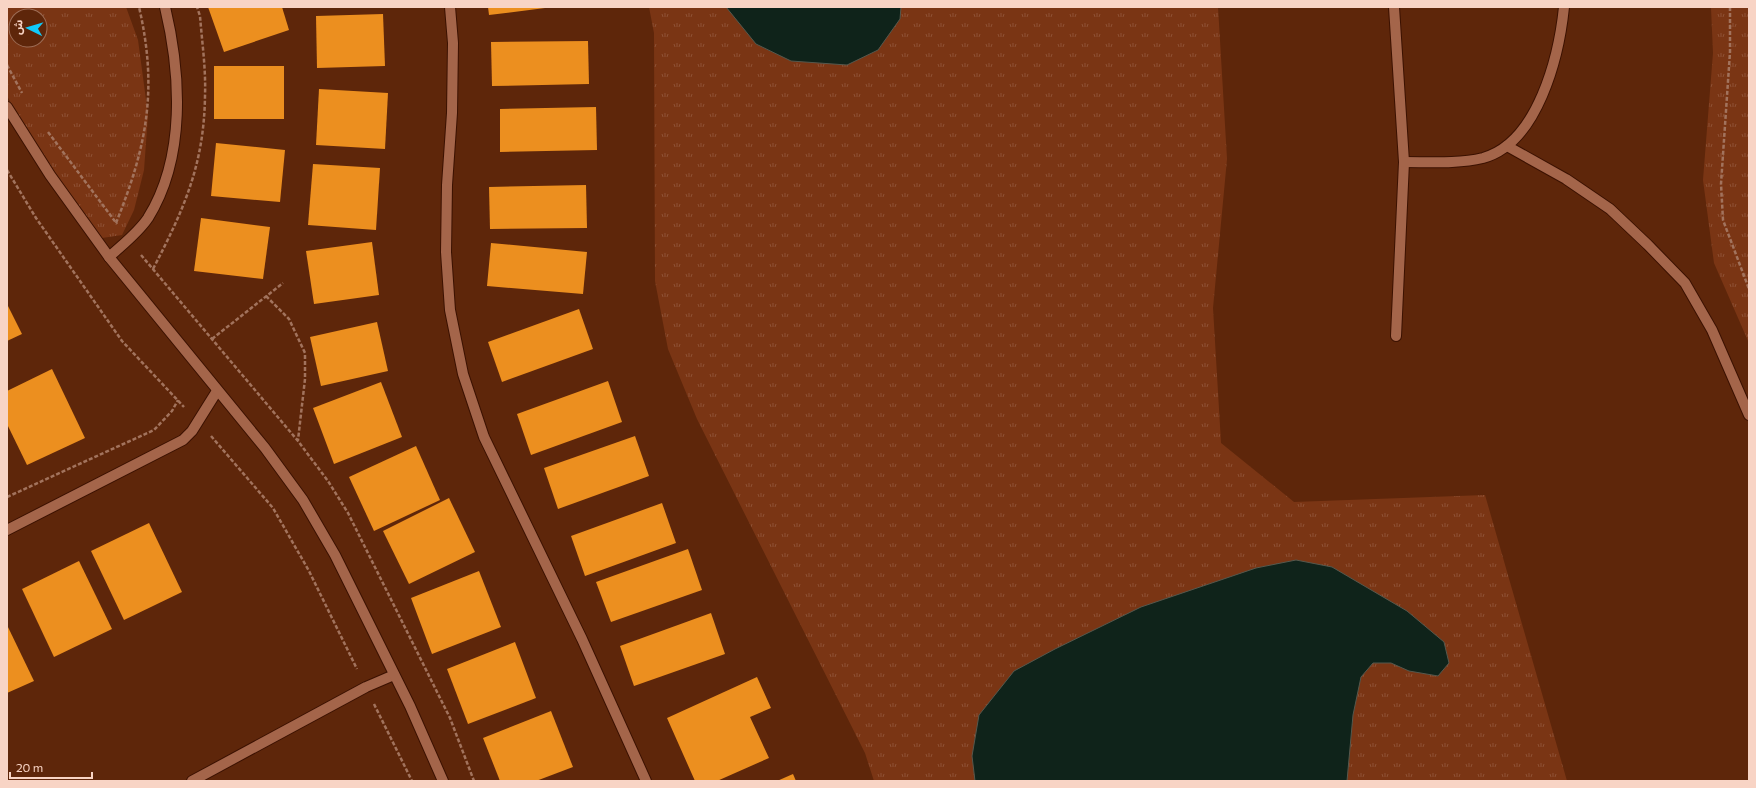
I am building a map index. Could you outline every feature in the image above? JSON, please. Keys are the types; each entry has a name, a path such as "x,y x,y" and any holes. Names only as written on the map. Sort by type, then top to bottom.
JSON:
{"street":[{"path":"109,257 147,219 160,194 175,137 176,78 172,36 165,7"},
{"path":"450,7 453,43 452,113 447,185 446,252 450,310 463,374 484,437 582,639 646,781"},
{"path":"1394,7 1404,162 1396,336"},
{"path":"1404,162 1459,161 1484,157 1507,146 1525,127 1549,77 1561,34 1564,7"},
{"path":"7,107 50,175 109,257 265,448 303,500 335,555 394,675 443,781"},
{"path":"1507,146 1566,179 1610,210 1648,245 1685,283 1712,330 1749,415"},
{"path":"7,530 173,447 183,440 198,421 217,391"},
{"path":"192,781 366,687 394,675"}],"path":[{"path":"116,223 134,178 147,118 149,90 148,61 145,33 139,7"},
{"path":"1730,7 1730,52 1721,184 1723,220 1749,289"},
{"path":"7,170 36,218 122,341 198,421 273,508 309,571 412,781"},
{"path":"212,339 283,283"},
{"path":"266,296 289,319 305,353 305,379 298,441"},
{"path":"7,497 154,430 172,411 178,400"}],"green space":[{"path":"7,7 126,7 138,40 148,115 144,170 134,210 122,235 102,238 40,153 7,96"},
{"path":"649,7 1218,7 1227,159 1213,308 1221,443 1294,502 1485,495 1567,781 874,781 865,753 697,419 668,349 655,281 654,33"},
{"path":"1711,7 1749,7 1749,343 1714,263 1703,180 1713,53"}],"shaded area":[{"path":"726,7 901,7 900,19 878,50 847,65 791,61 756,44"},
{"path":"1296,560 1332,567 1407,611 1444,642 1449,663 1438,676 1409,671 1391,663 1373,663 1361,677 1353,715 1347,781 975,781 972,756 979,715 1014,671 1141,607 1256,568"}],"building":[{"path":"208,7 282,7 289,30 224,52"},
{"path":"488,7 545,7 545,8 489,15"},
{"path":"383,14 385,66 317,68 316,16"},
{"path":"588,41 589,84 492,86 491,42"},
{"path":"214,66 284,66 284,119 214,119"},
{"path":"319,89 388,93 385,149 316,145"},
{"path":"596,107 597,150 500,152 500,109"},
{"path":"216,143 285,150 280,202 211,196"},
{"path":"313,164 380,168 376,230 308,225"},
{"path":"586,185 587,228 490,229 489,187"},
{"path":"201,218 270,227 263,279 194,271"},
{"path":"372,242 379,295 314,304 306,251"},
{"path":"491,243 587,252 583,294 487,286"},
{"path":"7,304 22,334 7,341"},
{"path":"579,309 593,349 502,382 488,342"},
{"path":"377,322 388,371 321,386 310,337"},
{"path":"52,369 85,438 27,465 7,424 7,391"},
{"path":"608,381 622,422 531,455 517,414"},
{"path":"381,382 402,437 334,464 313,408"},
{"path":"635,436 649,476 558,509 544,468"},
{"path":"416,446 440,500 374,531 349,477"},
{"path":"449,498 475,552 409,584 383,531"},
{"path":"662,503 676,543 585,576 571,536"},
{"path":"149,523 182,592 124,620 91,551"},
{"path":"688,549 702,590 611,622 596,582"},
{"path":"79,561 112,629 54,657 22,589"},
{"path":"479,571 501,627 432,654 411,598"},
{"path":"711,613 725,654 634,686 620,646"},
{"path":"7,625 34,681 7,693"},
{"path":"515,642 536,698 468,724 447,669"},
{"path":"757,677 771,708 750,717 769,758 717,781 695,781 667,718"},
{"path":"551,711 573,767 536,781 500,781 483,738"},
{"path":"793,774 796,781 777,781"}]}
